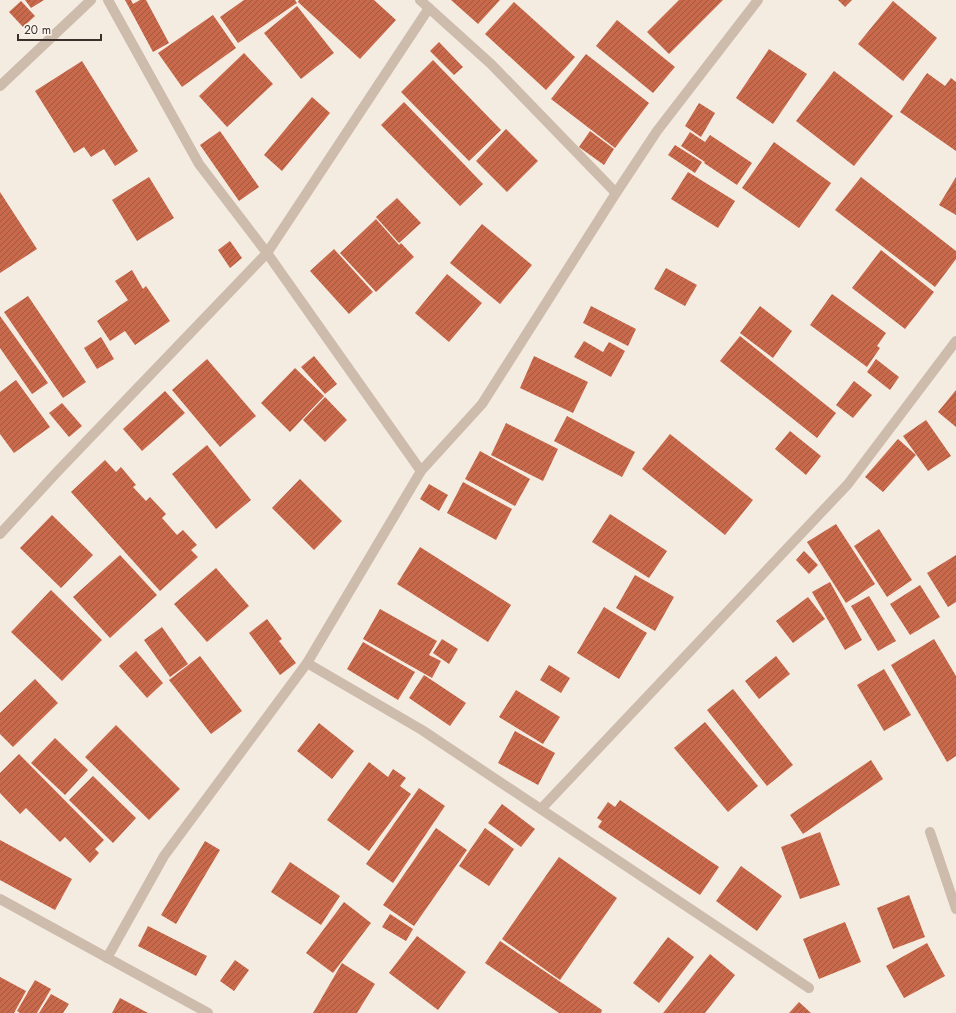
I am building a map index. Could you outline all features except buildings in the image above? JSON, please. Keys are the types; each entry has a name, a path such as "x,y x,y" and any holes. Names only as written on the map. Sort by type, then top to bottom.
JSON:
{"street":[{"path":"0,86 91,0"},
{"path":"108,0 199,164 267,253 421,471"},
{"path":"420,0 491,64 616,193"},
{"path":"106,958 164,856 307,663 421,471 482,404 657,131 758,0"},
{"path":"0,534 58,471 267,253 428,8"},
{"path":"541,810 848,484 956,341"},
{"path":"307,663 422,730 809,988"},
{"path":"930,832 956,909"},
{"path":"0,899 208,1013"}]}
